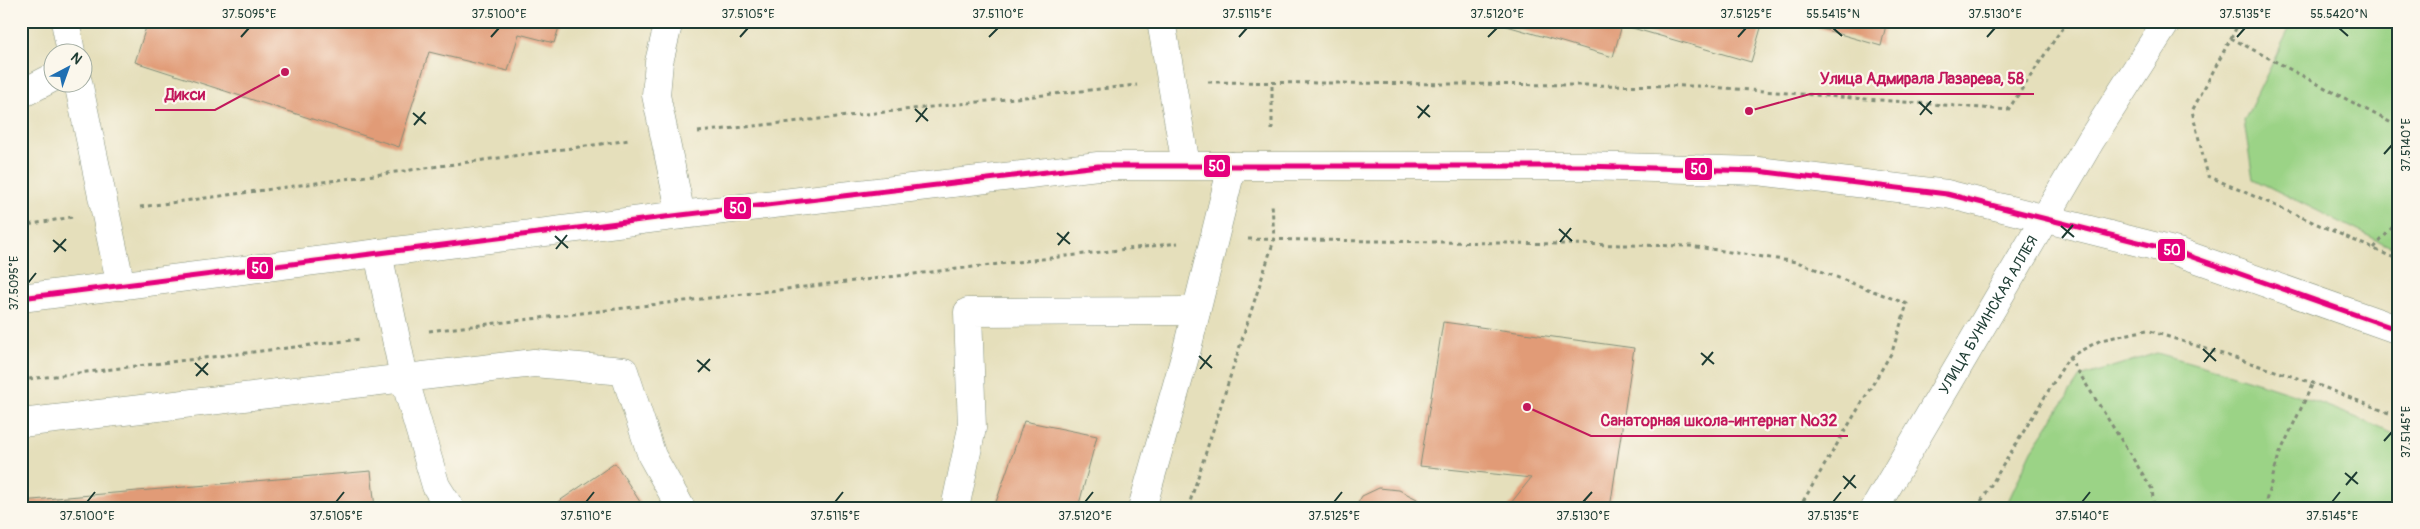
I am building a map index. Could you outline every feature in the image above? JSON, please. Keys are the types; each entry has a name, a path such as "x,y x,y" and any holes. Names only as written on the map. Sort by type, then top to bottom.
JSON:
{"street":[{"path":"65,21 69,42"},
{"path":"668,21 659,62 656,96 681,215"},
{"path":"1161,21 1186,166"},
{"name":"УЛИЦА БУНИНСКАЯ АЛЛЕЯ","path":"1875,508 2044,218 2167,21"},
{"path":"21,94 42,83"},
{"path":"80,92 121,286"},
{"path":"21,298 681,215 1098,166 1584,166 1752,171 1947,194 2178,252 2399,330"},
{"path":"1142,508 1196,311 1232,166"},
{"path":"378,253 404,377 436,486 450,508"},
{"path":"955,508 972,428 968,312 1196,311"},
{"path":"21,423 534,362 624,371 652,456 681,508"}],"path":[{"path":"21,226 105,212 664,135 1171,82 1698,86 2008,110 2067,21"},
{"path":"2240,21 2192,111 2208,176 2399,260"},
{"path":"2231,38 2399,127"},
{"path":"2374,248 2399,220"},
{"path":"1188,508 1274,240"},
{"path":"1799,508 1892,352 1907,304"},
{"path":"1977,508 2069,357 2101,340 2147,330 2313,383 2399,417"},
{"path":"2069,357 2152,489 2154,508"},
{"path":"2264,508 2279,455 2313,383"}],"green space":[{"path":"2293,21 2399,21 2399,251 2253,179 2244,121"},
{"path":"2157,353 2310,400 2370,423 2399,437 2399,508 2005,508 2032,450 2080,377"}],"building":[{"path":"148,21 561,21 554,43 519,34 508,71 429,52 399,147 135,62"},
{"path":"1490,21 1763,21 1751,62 1622,25 1613,57"},
{"path":"1795,21 1887,21 1881,46"},
{"path":"1443,322 1634,348 1610,508 1507,508 1531,478 1420,466"},
{"path":"1024,421 1097,436 1078,508 994,508"},
{"path":"615,463 644,508 554,508 552,506"},
{"path":"371,471 375,508 21,508 21,501"},
{"path":"1379,488 1399,490 1417,499 1422,508 1355,508 1362,496"}],"transit line":[{"name":"50","path":"21,298 681,215 1098,166 1584,166 1758,171 1947,194 2178,252 2399,330"}],"place":[{"name":"Дикси","path":"285,72"},
{"name":"Улица Адмирала Лазарева, 58","path":"1749,111"},
{"name":"Санаторная школа-интернат №32","path":"1527,407"}]}
